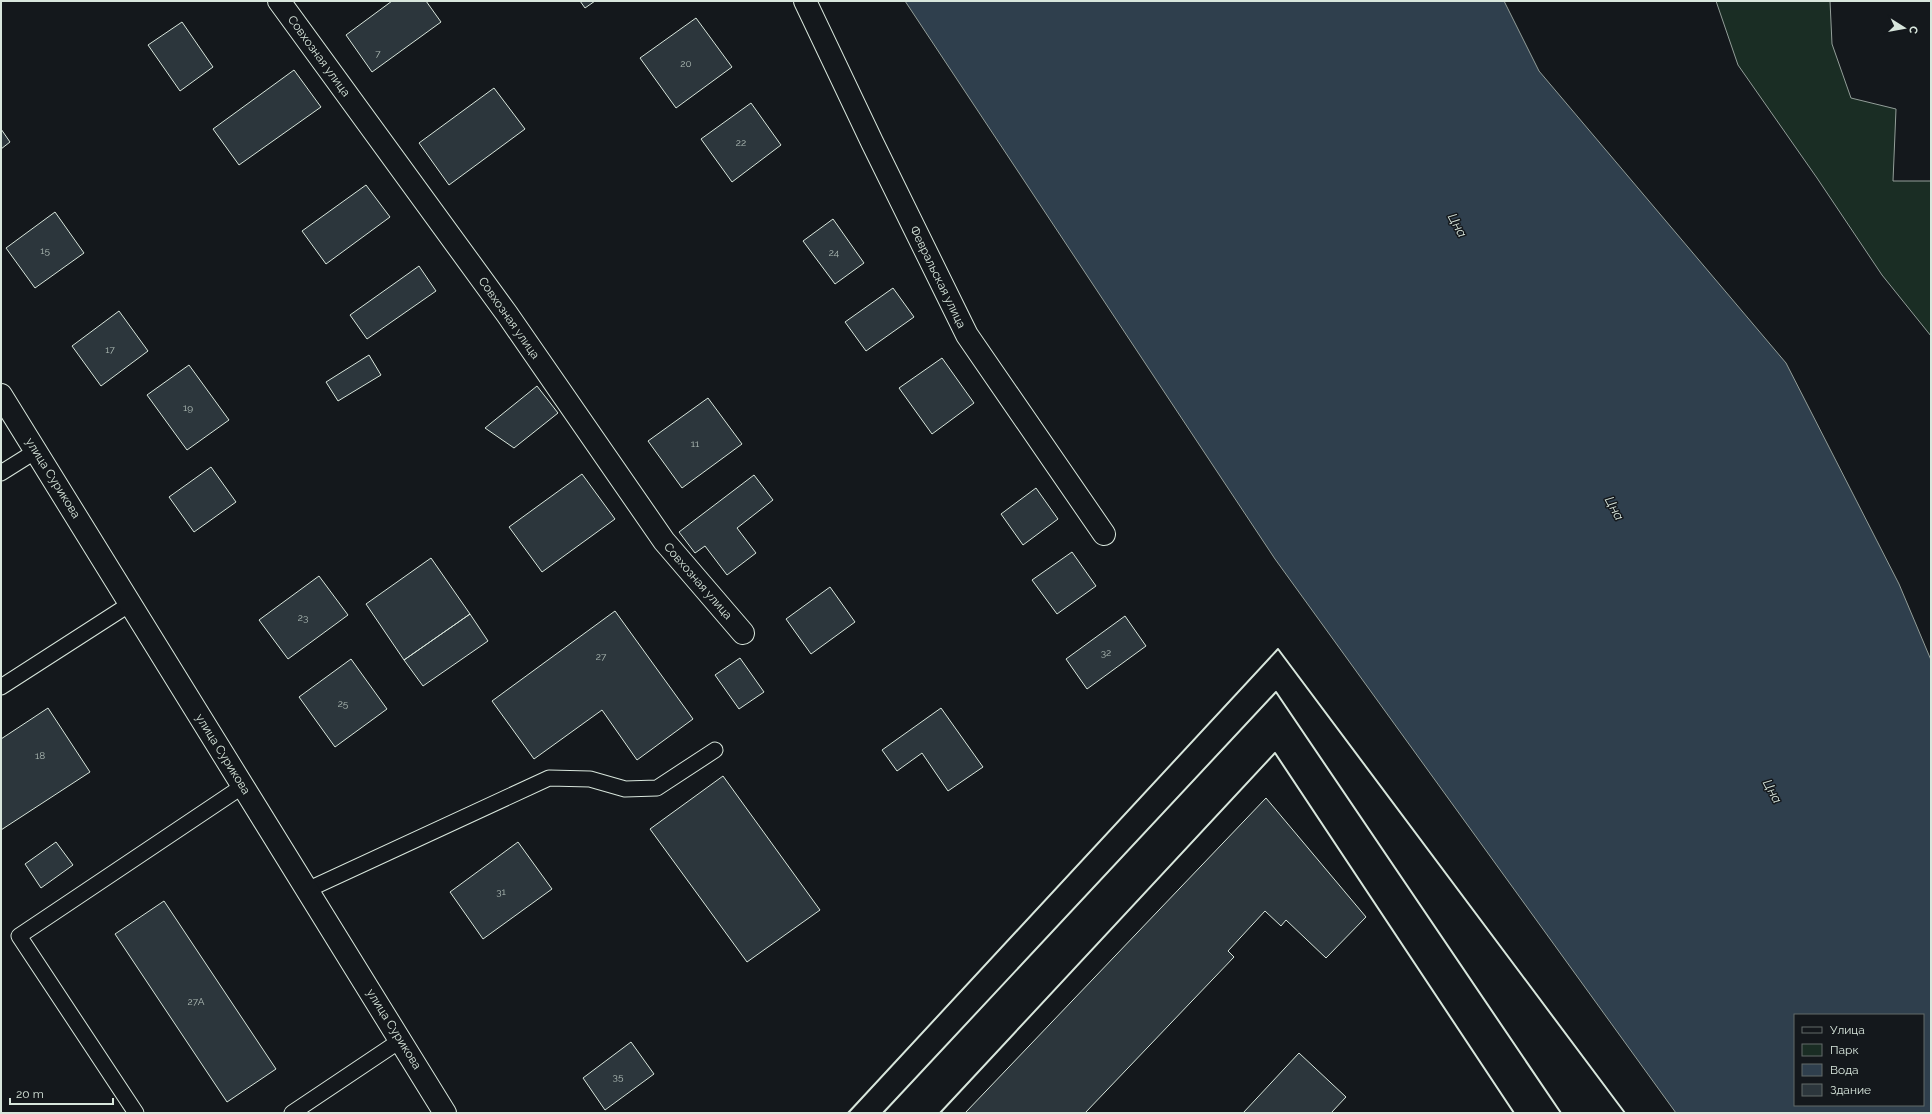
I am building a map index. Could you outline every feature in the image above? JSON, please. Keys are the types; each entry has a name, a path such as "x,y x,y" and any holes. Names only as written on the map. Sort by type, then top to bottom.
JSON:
{"street":[{"name":"Совхозная улица","path":"279,1 507,314 664,541 743,633"},
{"name":"Февральская улица","path":"805,1 872,142 967,335 1104,534"},
{"name":"улица Сурикова","path":"1,395 445,1113"}],"lane":[{"path":"1,473 36,451"},
{"path":"1,687 130,604"},
{"path":"306,890 549,778 590,779 625,789 656,788 715,750"},
{"path":"136,1113 19,936 243,786"},
{"path":"292,1113 401,1040"}],"green space":[{"path":"1716,1 1830,1 1832,44 1851,98 1896,109 1893,181 1931,181 1931,336 1882,275 1817,178 1738,65"}],"water":[{"name":"Цна","path":"905,1 1504,1 1539,71 1786,363 1899,584 1931,660 1931,1113 1676,1113 1275,559"}],"building":[{"path":"392,1 426,1 441,22 372,72 346,35"},
{"path":"580,1 595,1 585,8"},
{"path":"696,18 732,67 676,108 640,58"},
{"path":"182,22 213,67 180,91 148,45"},
{"path":"294,70 321,107 239,165 213,129"},
{"path":"494,88 525,129 449,185 419,143"},
{"path":"751,103 781,145 732,182 701,139"},
{"path":"1,129 10,142 1,149"},
{"path":"366,185 390,217 326,264 302,231"},
{"path":"55,212 84,253 35,288 6,248"},
{"path":"833,219 864,263 835,284 803,241"},
{"path":"419,266 436,291 367,339 350,315"},
{"path":"893,288 914,317 866,351 845,322"},
{"path":"119,311 148,351 101,386 72,346"},
{"path":"369,355 381,375 338,401 326,382"},
{"path":"942,358 974,403 932,434 899,388"},
{"path":"189,365 229,420 187,450 147,395"},
{"path":"537,386 558,413 514,448 485,428"},
{"path":"708,398 742,444 682,488 648,441"},
{"path":"211,467 236,502 194,532 169,497"},
{"path":"582,474 615,519 542,572 509,527"},
{"path":"754,475 773,500 737,528 756,553 727,575 705,546 695,553 679,532"},
{"path":"1036,488 1058,519 1023,545 1001,514"},
{"path":"1072,552 1096,586 1057,614 1032,580"},
{"path":"431,558 470,614 404,660 366,604"},
{"path":"319,576 348,615 288,659 259,620"},
{"path":"830,587 855,622 811,654 786,619"},
{"path":"615,611 693,719 637,760 602,710 534,759 492,701"},
{"path":"470,614 488,641 423,686 404,660"},
{"path":"1125,616 1146,646 1087,689 1066,659"},
{"path":"740,658 764,692 739,709 715,675"},
{"path":"351,659 387,709 335,747 299,697"},
{"path":"48,708 90,772 1,830 1,739"},
{"path":"941,708 983,767 948,791 922,753 897,771 882,750"},
{"path":"723,776 820,910 747,962 650,829"},
{"path":"1266,798 1366,917 1326,958 1286,920 1281,926 1265,911 1228,951 1234,957 1085,1113 965,1113"},
{"path":"56,842 73,865 41,888 25,864"},
{"path":"518,842 552,889 483,939 450,892"},
{"path":"164,901 276,1069 227,1102 115,934"},
{"path":"631,1042 654,1074 605,1110 583,1078"},
{"path":"1299,1053 1346,1097 1331,1113 1243,1113"}],"wall":[{"path":"848,1113 1278,649 1625,1113"},
{"path":"883,1113 1276,692 1561,1113"},
{"path":"940,1113 1275,753 1514,1113"}]}
